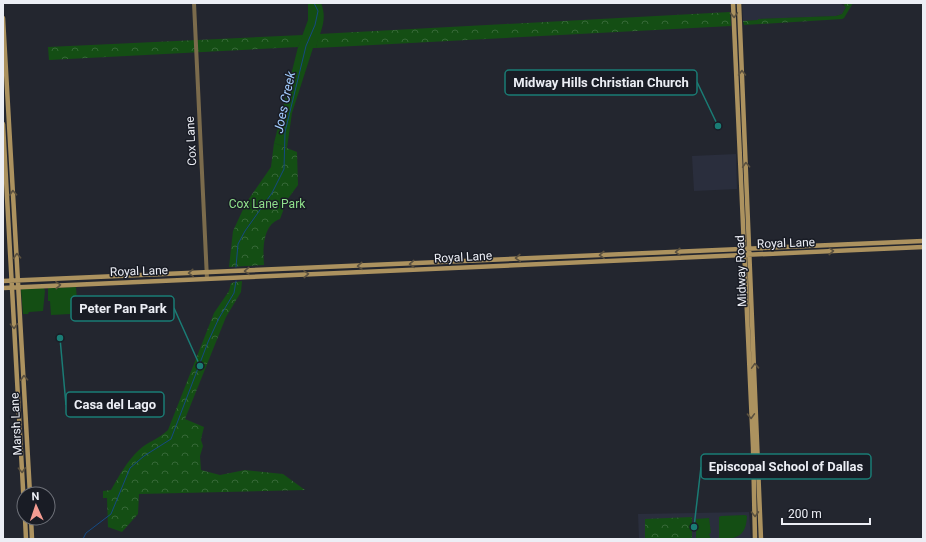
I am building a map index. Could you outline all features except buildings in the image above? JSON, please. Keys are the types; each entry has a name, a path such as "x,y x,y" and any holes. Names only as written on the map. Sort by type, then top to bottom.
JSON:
{"main road":[{"name":"Midway Road","path":"733,3 748,255 761,539"},
{"name":"Midway Road","path":"739,3 747,249"},
{"name":"Marsh Lane","path":"3,18 30,486"},
{"name":"Marsh Lane","path":"3,124 23,486"},
{"name":"Royal Lane","path":"3,282 923,241"},
{"name":"Royal Lane","path":"3,288 923,247"},
{"path":"702,250 703,256"},
{"name":"Midway Road","path":"748,255 755,539"},
{"path":"161,281 162,275"},
{"path":"88,278 88,284"},
{"path":"15,347 22,347"},
{"path":"25,526 26,539"},
{"path":"31,526 32,539"}],"street":[{"name":"Cox Lane","path":"194,3 207,278"}],"shaded area":[{"path":"742,3 839,3 846,7 842,14 836,16 743,21"},
{"path":"736,154 737,189 694,191 692,156"},
{"path":"749,512 751,539 639,539 638,514"}],"green space":[{"path":"308,3 321,3 324,20 316,48 313,48 292,113 287,148 274,143 298,47 308,20"},
{"path":"845,3 853,3 842,19 744,25 743,21 836,16 842,14 846,7 844,6"},
{"path":"730,12 731,26 316,48 319,34"},
{"path":"303,35 298,47 49,60 48,47"},
{"name":"Cox Lane Park","path":"274,143 297,152 298,185 287,200 280,219 274,222 267,232 264,245 264,265 229,267 233,231 246,203 271,167"},
{"path":"242,281 241,292 226,317 185,419 204,427 201,440 203,446 200,456 201,470 220,475 245,470 283,474 305,490 139,494 138,514 122,532 108,527 107,498 103,498 103,491 111,490 127,464 139,450 168,430 214,313 229,291 231,283"},
{"path":"76,287 77,301 72,307 70,314 51,315 50,301 48,301 48,288"},
{"path":"44,288 43,311 23,314 21,290"},
{"path":"747,516 745,528 740,535 731,538 719,539 719,517"},
{"path":"692,517 692,539 645,539 645,519"},
{"path":"709,518 711,533 709,534 711,539 696,539 696,519"}],"waterway":[{"name":"Joes Creek","path":"236,267 238,244 245,231 272,193 284,169 285,132 306,46 315,25 318,11 314,3"},
{"name":"Joes Creek","path":"83,539 86,533 111,514 130,468 144,456 171,439 208,342 219,318 234,293 236,281"}],"place":[{"name":"Midway Hills Christian Church","path":"718,126"},
{"name":"Casa del Lago","path":"60,338"},
{"name":"Peter Pan Park","path":"200,366"},
{"name":"Episcopal School of Dallas","path":"694,527"}]}
